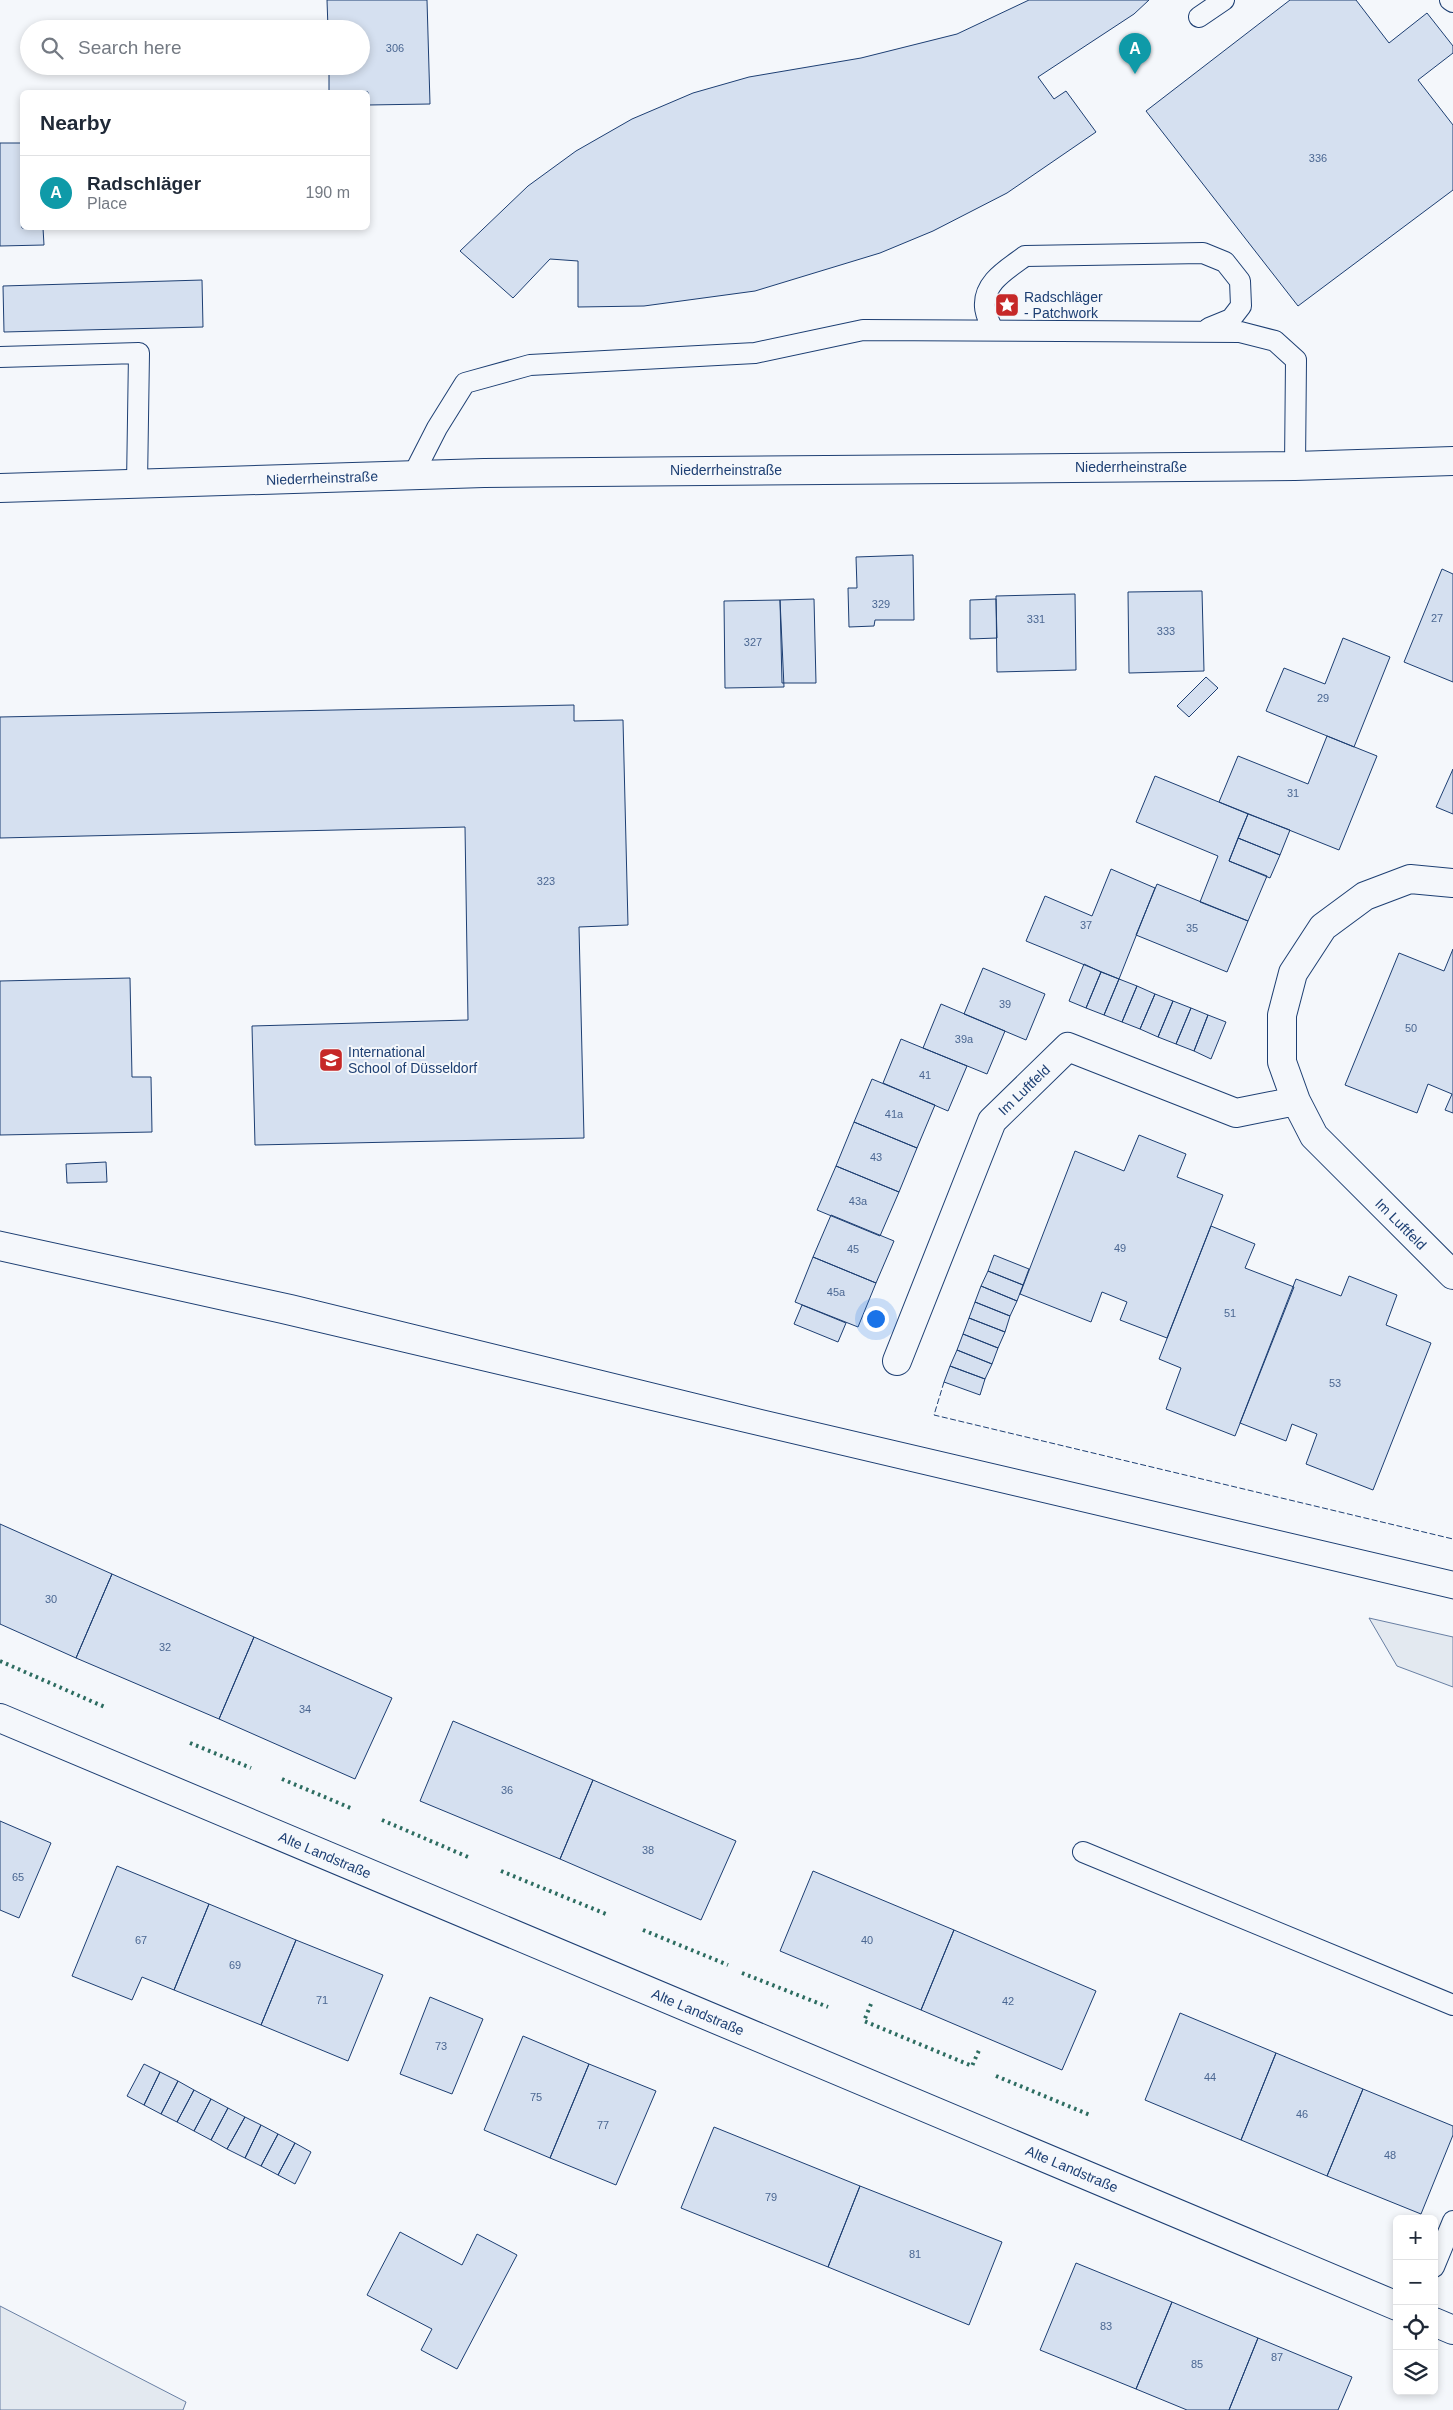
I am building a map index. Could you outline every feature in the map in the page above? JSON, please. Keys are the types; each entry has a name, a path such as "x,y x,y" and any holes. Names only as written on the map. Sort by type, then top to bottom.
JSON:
{"street":[{"name":"Niederrheinstraße","path":"0,488 413,475 636,471 1295,466 1453,461"},
{"name":"Im Luftfeld","path":"1453,883 1410,879 1365,896 1323,928 1293,973 1282,1015 1282,1062 1296,1101 1314,1136 1453,1275"},
{"name":"Im Luftfeld","path":"897,1361 992,1121 1068,1047 1236,1113 1296,1101"},
{"name":"Alte Landstraße","path":"0,1718 1395,2305"},
{"path":"1438,2324 1453,2330"}],"lane":[{"path":"1199,17 1224,0"},
{"path":"993,330 985,307 989,286 1025,256 1203,253 1225,262 1240,280 1241,306 1231,319 1200,331"},
{"path":"413,475 437,428 465,383 530,365 755,353 863,330 1240,332 1275,341 1296,360 1295,466"},
{"path":"0,357 140,353 137,484"},
{"path":"1083,1852 1453,2005"},
{"path":"1437,2260 1453,2220"}],"shaded area":[{"path":"1369,1618 1453,1637 1453,1687 1397,1666"},
{"path":"0,2306 186,2402 183,2410 0,2410"}],"building":[{"path":"327,0 427,0 430,104 370,105 370,90 329,90 329,75 370,75 370,20 328,20"},
{"path":"1029,0 1149,0 1134,14 1038,77 1054,99 1066,91 1096,132 1007,193 933,231 880,253 755,291 644,306 578,307 578,261 550,259 513,298 460,251 528,186 576,151 632,119 693,93 749,77 861,58 957,34"},
{"path":"1290,0 1356,0 1389,43 1427,13 1453,46 1453,53 1418,80 1453,125 1453,190 1298,306 1146,111"},
{"path":"0,143 20,143 20,230 43,230 44,245 0,246"},
{"path":"202,280 203,327 4,332 3,286"},
{"path":"913,555 914,620 875,620 874,626 849,627 848,588 857,588 856,557"},
{"path":"1442,569 1453,574 1453,682 1404,662"},
{"path":"1202,591 1204,671 1129,673 1128,592"},
{"path":"1075,594 1076,670 997,672 996,596"},
{"path":"814,599 816,683 782,683 780,600"},
{"path":"996,599 997,638 970,639 970,600"},
{"path":"780,600 784,687 725,688 724,601"},
{"path":"1343,638 1390,657 1354,747 1266,711 1284,668 1325,684"},
{"path":"1206,677 1218,688 1189,717 1177,706"},
{"path":"574,705 574,721 623,720 628,925 579,927 584,1138 255,1145 252,1026 468,1020 465,827 0,838 0,717"},
{"path":"1327,736 1377,756 1339,850 1219,802 1238,756 1308,784"},
{"path":"1453,769 1453,814 1436,807"},
{"path":"1155,776 1248,814 1229,861 1267,876 1248,921 1200,902 1218,856 1136,822"},
{"path":"1248,814 1290,830 1280,855 1238,838"},
{"path":"1238,838 1280,855 1270,878 1229,861"},
{"path":"1111,869 1155,888 1119,979 1026,941 1045,896 1092,916"},
{"path":"1157,884 1248,921 1227,972 1136,935"},
{"path":"1453,949 1453,1113 1445,1110 1452,1094 1428,1084 1417,1113 1345,1085 1399,953 1444,971"},
{"path":"1084,964 1101,972 1086,1008 1069,1001"},
{"path":"983,968 1045,994 1026,1040 964,1014"},
{"path":"1101,972 1119,979 1104,1015 1086,1008"},
{"path":"130,978 132,1077 151,1077 152,1132 0,1135 0,981"},
{"path":"1119,979 1137,986 1122,1022 1104,1015"},
{"path":"1137,986 1155,994 1140,1029 1122,1022"},
{"path":"1155,994 1173,1001 1158,1037 1140,1029"},
{"path":"1173,1001 1191,1008 1176,1044 1158,1037"},
{"path":"941,1004 1005,1031 987,1074 923,1048"},
{"path":"1191,1008 1208,1015 1194,1051 1176,1044"},
{"path":"1208,1015 1226,1022 1211,1059 1194,1051"},
{"path":"901,1039 967,1066 948,1111 883,1083"},
{"path":"872,1079 935,1105 917,1148 854,1122"},
{"path":"854,1122 917,1148 899,1192 836,1166"},
{"path":"1139,1135 1186,1154 1177,1177 1223,1195 1167,1338 1120,1320 1127,1302 1102,1292 1091,1322 1020,1294 1075,1151 1124,1171"},
{"path":"106,1162 107,1182 67,1183 66,1164"},
{"path":"836,1166 899,1192 880,1236 817,1210"},
{"path":"831,1215 894,1241 876,1283 813,1257"},
{"path":"1211,1226 1255,1244 1245,1268 1294,1287 1235,1436 1166,1409 1181,1368 1159,1359"},
{"path":"994,1255 1029,1269 1023,1285 988,1271"},
{"path":"813,1257 876,1283 858,1327 795,1302"},
{"path":"988,1271 1023,1285 1017,1301 981,1286"},
{"path":"1349,1276 1397,1295 1386,1325 1431,1343 1373,1490 1306,1464 1317,1434 1292,1424 1286,1441 1240,1423 1296,1279 1341,1296"},
{"path":"981,1286 1017,1301 1010,1316 975,1302"},
{"path":"975,1302 1010,1316 1005,1332 969,1318"},
{"path":"802,1305 846,1323 838,1342 794,1324"},
{"path":"969,1318 1005,1332 998,1348 963,1334"},
{"path":"963,1334 998,1348 992,1364 957,1350"},
{"path":"957,1350 992,1364 985,1379 950,1366"},
{"path":"950,1366 985,1379 980,1395 944,1382"},
{"path":"0,1524 112,1574 76,1658 0,1624"},
{"path":"112,1574 254,1637 219,1719 76,1658"},
{"path":"254,1637 392,1698 355,1779 219,1719"},
{"path":"453,1721 593,1780 560,1859 420,1801"},
{"path":"593,1780 736,1841 701,1920 560,1859"},
{"path":"0,1821 51,1843 19,1918 0,1910"},
{"path":"117,1866 209,1904 174,1990 142,1977 132,2000 72,1976"},
{"path":"813,1871 954,1930 921,2010 780,1951"},
{"path":"209,1904 296,1940 261,2025 174,1990"},
{"path":"954,1930 1096,1991 1062,2070 921,2010"},
{"path":"296,1940 383,1975 348,2061 261,2025"},
{"path":"430,1997 483,2019 452,2094 400,2074"},
{"path":"1180,2013 1276,2053 1241,2140 1145,2100"},
{"path":"523,2036 589,2064 550,2158 484,2130"},
{"path":"1276,2053 1363,2089 1327,2176 1241,2140"},
{"path":"144,2064 160,2072 144,2105 127,2096"},
{"path":"589,2064 656,2091 616,2185 550,2158"},
{"path":"160,2072 178,2081 161,2114 144,2105"},
{"path":"178,2081 194,2090 177,2122 161,2114"},
{"path":"1363,2089 1453,2126 1453,2135 1421,2214 1327,2176"},
{"path":"194,2090 211,2099 194,2131 177,2122"},
{"path":"211,2099 228,2108 211,2140 194,2131"},
{"path":"228,2108 245,2117 227,2149 211,2140"},
{"path":"245,2117 261,2125 245,2158 227,2149"},
{"path":"261,2125 278,2134 261,2166 245,2158"},
{"path":"714,2127 860,2186 828,2267 681,2208"},
{"path":"278,2134 295,2143 278,2175 261,2166"},
{"path":"295,2143 311,2152 295,2184 278,2175"},
{"path":"860,2186 1002,2242 969,2325 828,2267"},
{"path":"400,2232 462,2265 477,2234 517,2255 457,2369 421,2350 432,2329 367,2295"},
{"path":"1076,2263 1172,2302 1136,2389 1040,2350"},
{"path":"1172,2302 1258,2338 1229,2410 1187,2410 1136,2389"},
{"path":"1258,2338 1352,2377 1338,2410 1229,2410"}],"tram line":[{"path":"0,1231 294,1295 764,1410 1453,1571"},
{"path":"0,1261 279,1323 1453,1599"}],"hedge":[{"path":"0,1661 107,1708"},
{"path":"190,1743 251,1768"},
{"path":"282,1779 353,1809"},
{"path":"382,1820 468,1857"},
{"path":"501,1871 606,1914"},
{"path":"643,1930 728,1965"},
{"path":"742,1973 828,2007"},
{"path":"871,2004 864,2021 972,2066 980,2048"},
{"path":"996,2076 1090,2115"}],"fence":[{"path":"944,1382 934,1415 1453,1539"}],"place":[{"name":"Radschläger","path":"1135,74"},
{"name":"Radschläger - Patchwork","path":"1007,305"},
{"name":"International School of Düsseldorf","path":"331,1060"}]}
